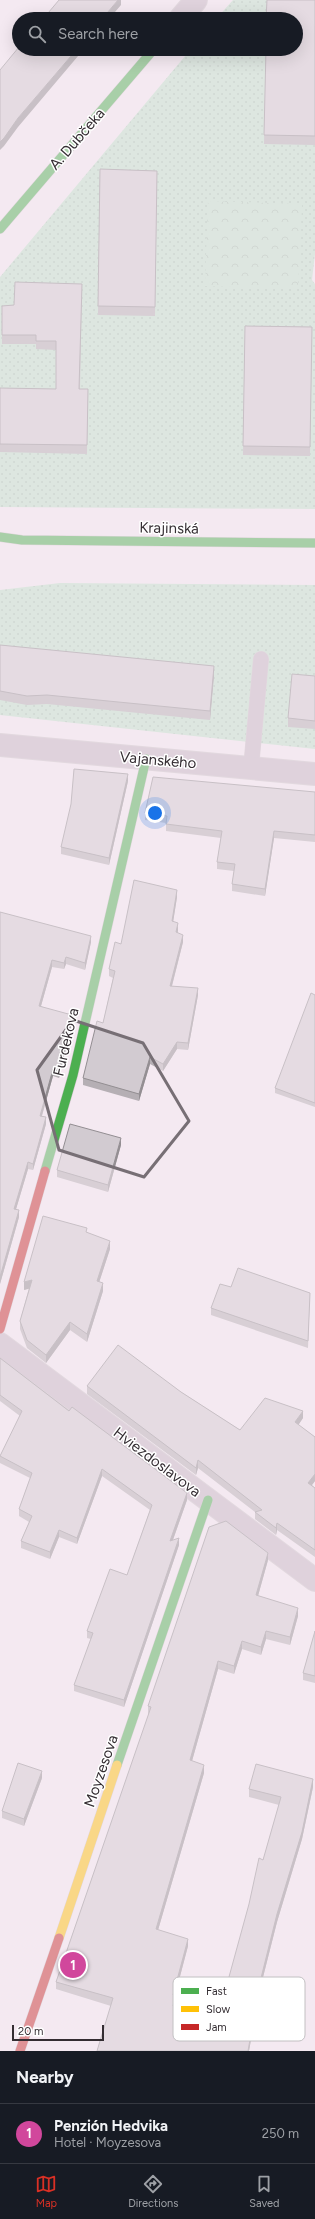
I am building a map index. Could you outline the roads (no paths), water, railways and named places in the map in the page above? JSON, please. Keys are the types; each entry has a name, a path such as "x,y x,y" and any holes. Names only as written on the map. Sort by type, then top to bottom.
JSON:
{"street":[{"name":"A. Dubčeka","path":"0,229 148,56"},
{"name":"Krajinská","path":"0,538 22,540 315,544"},
{"name":"Krajinská","path":"0,543 22,540"},
{"name":"Vajanského","path":"0,745 315,774"},
{"name":"Furdekova","path":"0,1329 73,1075 146,758"},
{"name":"Hviezdoslavova","path":"0,1344 315,1580"},
{"name":"Moyzesova","path":"20,2051 208,1500"}],"lane":[{"path":"251,768 261,659"}],"place":[{"name":"Penzión Hedvika","path":"73,1965"}]}
